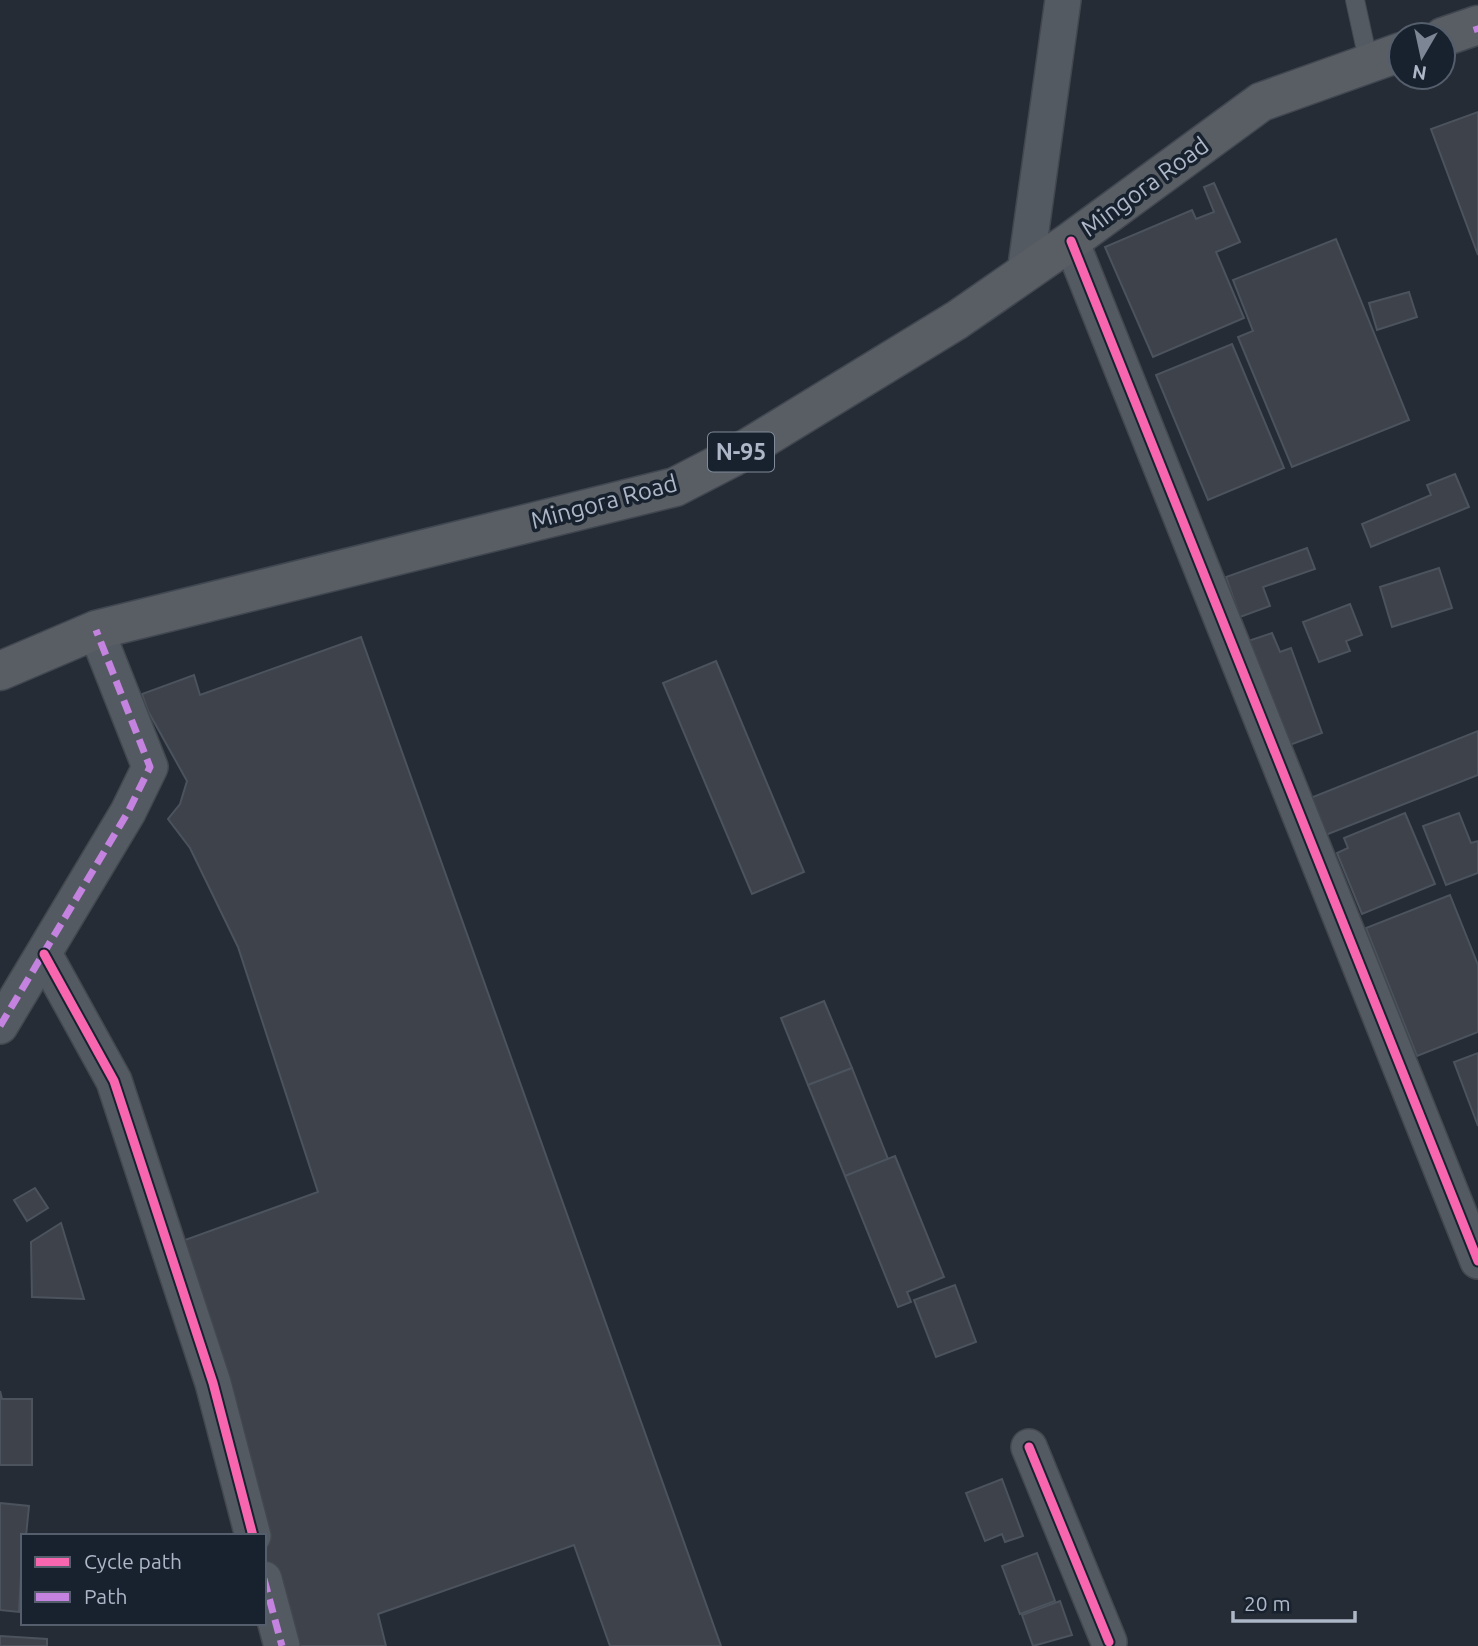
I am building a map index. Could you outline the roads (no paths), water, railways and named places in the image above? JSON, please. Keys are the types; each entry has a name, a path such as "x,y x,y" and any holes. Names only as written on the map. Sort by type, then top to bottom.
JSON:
{"highway":[{"name":"Mingora Road","path":"0,671 96,630 675,487 733,457 957,320 1071,242 1261,102 1385,58"}],"street":[{"path":"1025,273 1063,0"},
{"path":"1071,242 1478,1261"},
{"path":"0,1026 128,813 150,767 96,630"},
{"path":"44,954 114,1081 213,1383 252,1534"},
{"path":"1029,1447 1109,1642"},
{"path":"266,1587 282,1646"}],"lane":[{"path":"1356,0 1385,58"}]}
